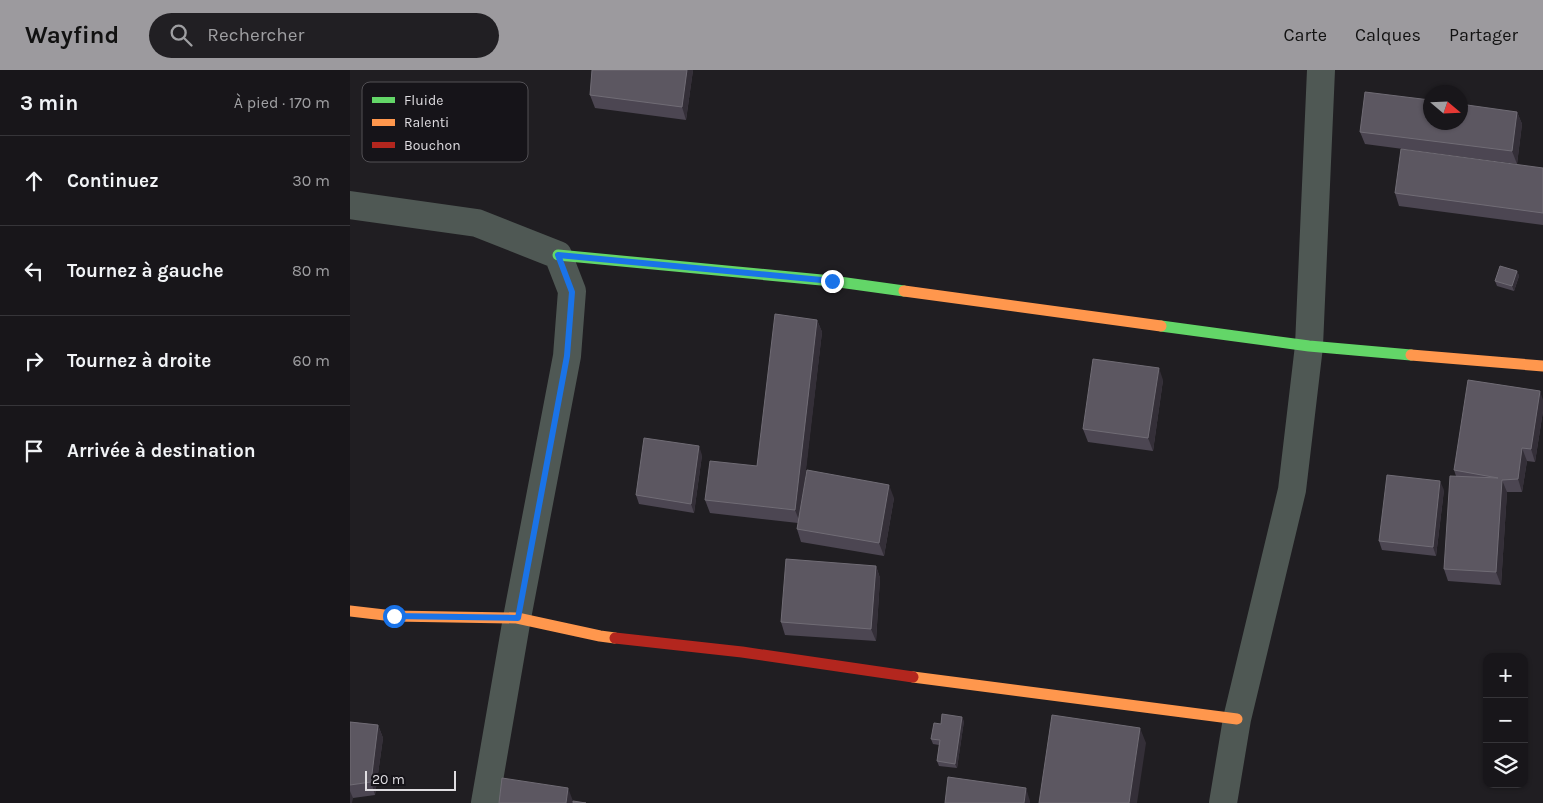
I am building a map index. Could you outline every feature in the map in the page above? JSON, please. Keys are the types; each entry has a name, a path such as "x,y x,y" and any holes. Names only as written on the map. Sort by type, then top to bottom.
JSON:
{"street":[{"path":"1223,803 1237,719 1292,490 1309,346 1321,70"},
{"path":"350,205 477,223 558,255 832,281 1309,346 1543,366"},
{"path":"485,803 567,356 572,292 558,255"},
{"path":"350,611 394,616 518,618 600,636 742,652 990,688 1237,719"}],"building":[{"path":"592,70 687,70 682,107 590,95"},
{"path":"1365,92 1423,99 1423,130 1468,130 1468,105 1517,112 1512,151 1360,132"},
{"path":"1401,149 1543,168 1543,213 1395,193"},
{"path":"1500,266 1517,271 1512,286 1495,281"},
{"path":"775,314 817,320 795,510 705,500 710,461 757,466"},
{"path":"1093,359 1159,368 1148,438 1083,429"},
{"path":"1468,380 1540,391 1531,449 1522,448 1518,479 1502,480 1496,572 1444,569 1450,476 1498,478 1454,470"},
{"path":"644,438 699,446 691,504 636,495"},
{"path":"807,470 889,485 879,543 797,529"},
{"path":"1387,475 1440,481 1433,547 1379,541"},
{"path":"786,559 876,566 871,629 781,622"},
{"path":"942,714 962,717 955,764 937,761 940,740 931,739 934,723 941,724"},
{"path":"1052,715 1140,728 1129,803 1039,803"},
{"path":"350,722 378,725 371,782 350,785"},
{"path":"948,777 1026,788 1024,803 945,803"},
{"path":"502,778 568,788 566,803 499,803"}],"traffic: fast":[{"path":"558,255 832,281 904,291"},
{"path":"1161,326 1309,346 1411,355"}],"traffic: slow":[{"path":"904,291 1161,326"},
{"path":"1411,355 1543,366"},
{"path":"350,611 393,616 517,618 615,638"},
{"path":"913,677 1237,719"}],"traffic: jam":[{"path":"615,638 742,652 913,677"}],"route":[{"path":"394,616 518,618 567,356 572,292 558,255 832,281"}]}
